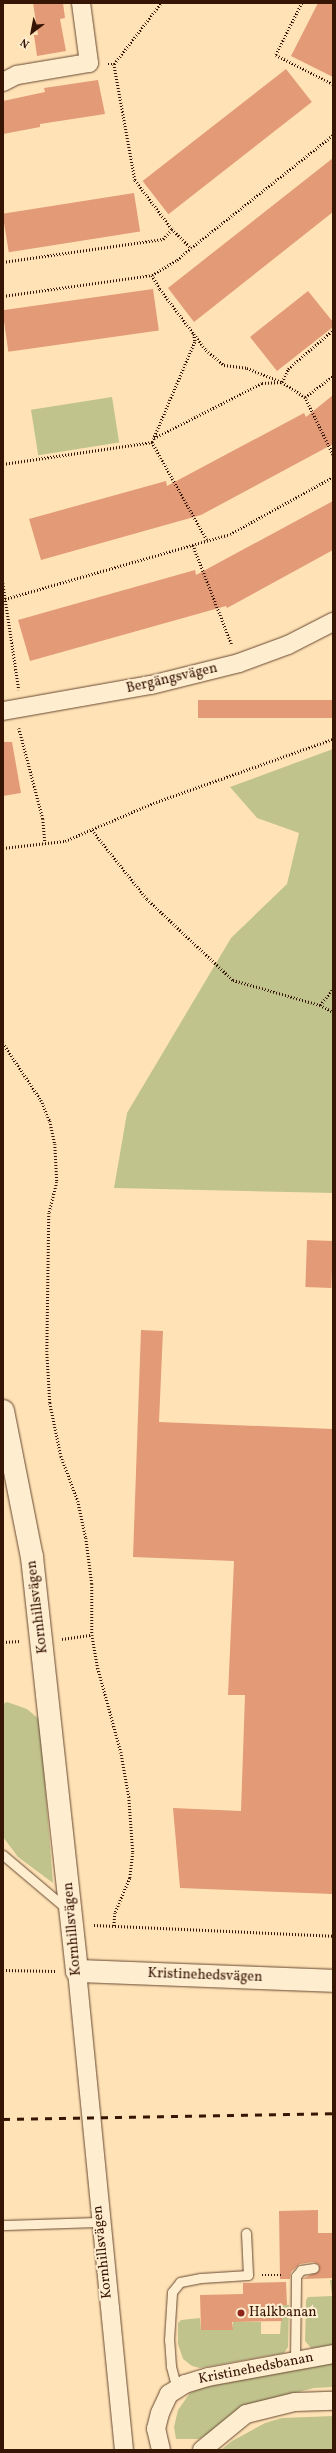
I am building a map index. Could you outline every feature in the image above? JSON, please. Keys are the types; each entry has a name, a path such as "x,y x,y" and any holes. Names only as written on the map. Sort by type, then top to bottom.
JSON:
{"street":[{"path":"3,82 17,75 89,63 81,3"},
{"name":"Bergängsvägen","path":"3,711 151,685 239,663 288,645 333,622"},
{"name":"Kornhillsvägen","path":"3,1411 32,1557 73,1919 100,2222 124,2450"},
{"name":"Kristinehedsvägen","path":"77,1971 333,1981"},
{"name":"Kristinehedsbanan","path":"161,2450 156,2429 160,2413 169,2394 208,2377 333,2354"},
{"path":"202,2450 246,2414 295,2402 333,2400"}],"lane":[{"path":"3,1855 73,1919"},
{"path":"3,2225 100,2222"},
{"path":"178,2389 171,2366 169,2340 172,2292 180,2282 201,2278 248,2275 246,2233"},
{"path":"295,2361 296,2276 301,2270 314,2268"}],"path":[{"path":"161,3 114,64 135,180 172,229 191,248"},
{"path":"302,3 276,54 333,84"},
{"path":"89,63 114,64"},
{"path":"3,296 152,274 168,266 333,135"},
{"path":"3,262 163,239 172,229"},
{"path":"152,274 160,289 206,350 224,365 247,368 282,382 305,397 333,454"},
{"path":"282,382 288,369 333,330"},
{"path":"152,442 194,351 194,334"},
{"path":"305,397 333,376"},
{"path":"154,438 262,383 282,382"},
{"path":"3,464 152,442"},
{"path":"152,442 207,540"},
{"path":"5,599 230,534 333,477"},
{"path":"193,545 239,663"},
{"path":"3,584 22,708 17,722 43,819 45,843"},
{"path":"3,848 66,841 156,802 333,739"},
{"path":"92,830 147,900 232,980 320,1005 333,1012"},
{"path":"320,1005 333,989"},
{"path":"3,1043 41,1100 50,1121 56,1144 57,1182 49,1213 46,1351 50,1403 61,1456 78,1501 86,1538 92,1584 92,1635 98,1668 121,1752 129,1797 133,1853 130,1878 115,1913 114,1926"},
{"path":"73,1919 114,1926 333,1936"},
{"path":"3,1970 77,1971"},
{"path":"248,2275 296,2276"}],"green space":[{"path":"112,397 119,442 38,455 31,410"},
{"path":"333,749 333,1193 114,1188 127,1113 231,938 287,884 299,833 257,818 230,787"},
{"path":"7,1702 27,1709 40,1720 53,1883 18,1857 3,1837 3,1704"},
{"path":"330,2280 333,2280 333,2345 311,2348 305,2341 306,2300 308,2297 332,2296"},
{"path":"282,2305 289,2305 288,2347 284,2353 200,2368 192,2366 183,2359 178,2344 178,2323 181,2320 200,2318 201,2330 232,2330 233,2322 261,2322 261,2334 280,2334"},
{"path":"333,2362 333,2387 314,2388 259,2402 199,2439 176,2439 174,2427 178,2410 190,2393 200,2388"},
{"path":"333,2416 333,2450 221,2450 232,2441 265,2423 282,2418"}],"building":[{"path":"33,3 63,3 65,18 60,19 66,51 37,56 34,35 38,35"},
{"path":"318,3 333,3 333,77 291,56"},
{"path":"286,69 312,102 168,214 143,181"},
{"path":"98,80 105,114 40,124 40,127 3,134 3,101 45,92 44,88"},
{"path":"333,158 333,212 194,322 168,288"},
{"path":"134,193 140,232 9,252 3,214"},
{"path":"153,289 159,331 8,352 3,310"},
{"path":"308,291 333,322 333,327 277,371 250,337"},
{"path":"333,395 333,444 201,515 41,560 29,519 166,481 167,486 304,413 306,417"},
{"path":"333,501 333,550 227,608 226,606 30,661 18,620 195,570 196,575"},
{"path":"198,700 333,700 333,718 198,718"},
{"path":"3,742 12,742 21,793 3,796"},
{"path":"307,1240 333,1241 331,1288 305,1287"},
{"path":"141,1330 163,1331 159,1422 333,1429 333,1894 180,1888 173,1808 241,1811 245,1695 228,1695 234,1561 133,1557"},
{"path":"318,2210 318,2233 333,2233 333,2278 302,2279 319,2271 319,2265 313,2262 300,2264 291,2272 290,2279 280,2279 279,2211"},
{"name":"Halkbanan","path":"286,2282 287,2305 282,2305 282,2321 232,2322 233,2330 201,2330 200,2295 243,2294 243,2283"}],"railway":[{"path":"3,2119 333,2113"}],"place":[{"name":"Halkbanan","path":"241,2313"}]}
